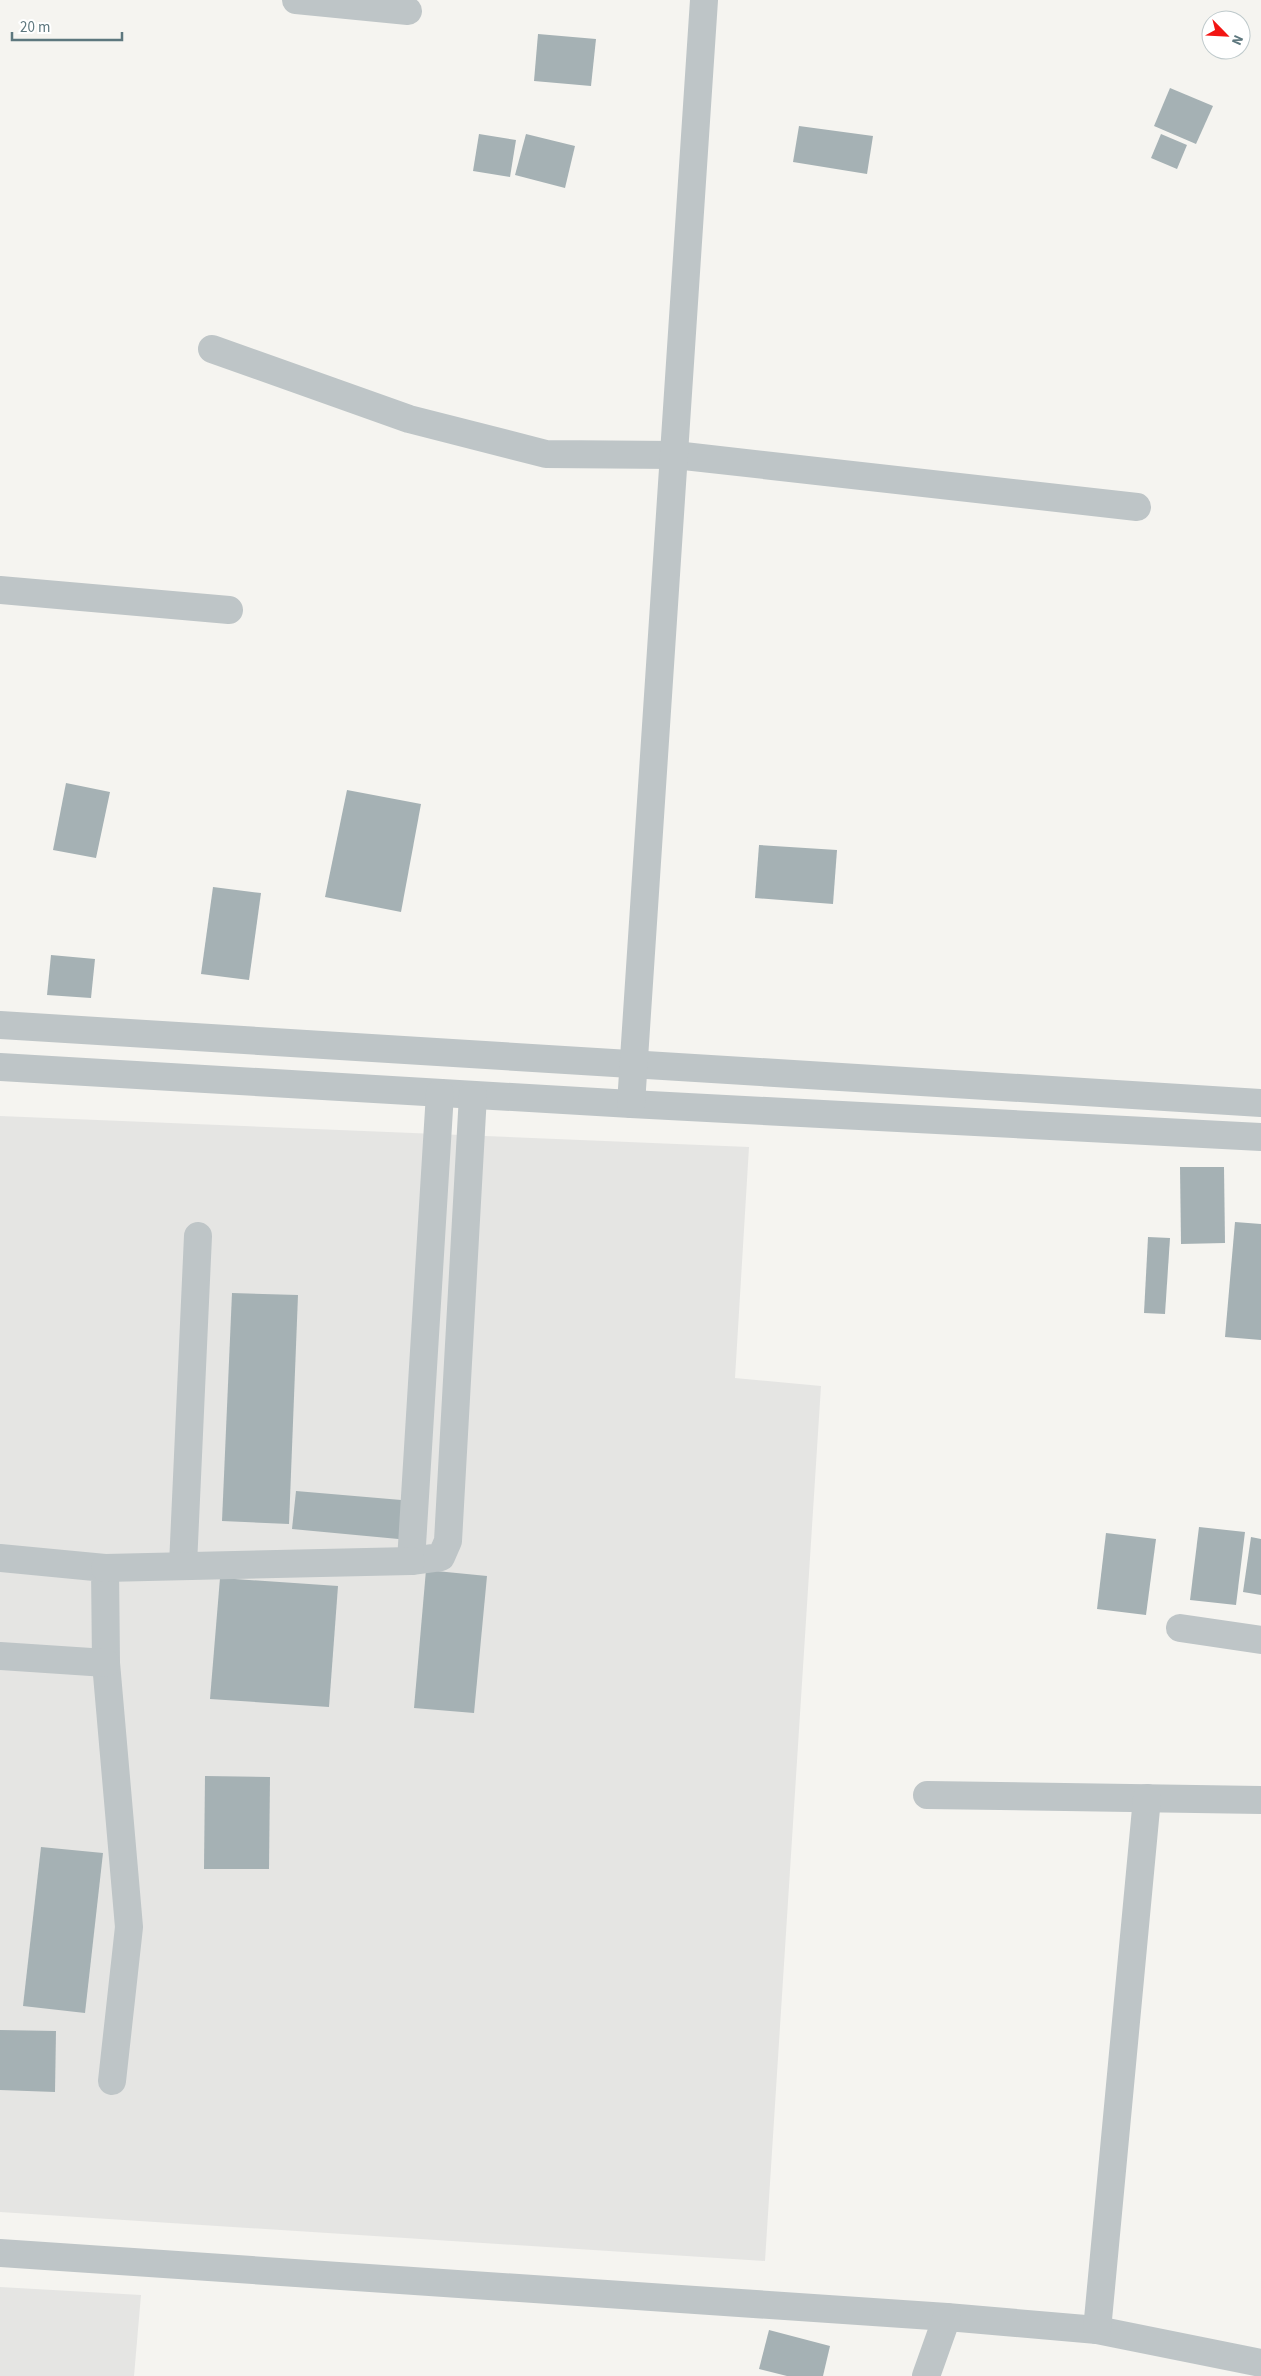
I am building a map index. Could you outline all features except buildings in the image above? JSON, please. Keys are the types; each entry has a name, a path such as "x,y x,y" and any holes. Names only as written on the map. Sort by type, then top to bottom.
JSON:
{"street":[{"path":"296,0 408,10"},
{"path":"632,1104 704,0"},
{"path":"212,349 408,419 546,454 675,454 1137,507"},
{"path":"0,590 229,610"},
{"path":"0,1025 1261,1103"},
{"path":"0,1067 632,1104 1261,1137"},
{"path":"411,1561 440,1093"},
{"path":"0,1558 105,1568 411,1561 441,1557 448,1541 473,1095"},
{"path":"183,1565 198,1236"},
{"path":"105,1568 106,1663 130,1927 112,2081"},
{"path":"1180,1628 1261,1640"},
{"path":"0,1656 106,1663"},
{"path":"927,1795 1261,1800"},
{"path":"1097,2330 1147,1798"},
{"path":"0,2253 947,2317 1097,2330 1261,2363"},
{"path":"926,2376 947,2317"}],"shaded area":[{"path":"0,1116 749,1147 735,1378 821,1386 765,2261 0,2212"},
{"path":"0,2287 141,2295 134,2376 0,2376"}]}
